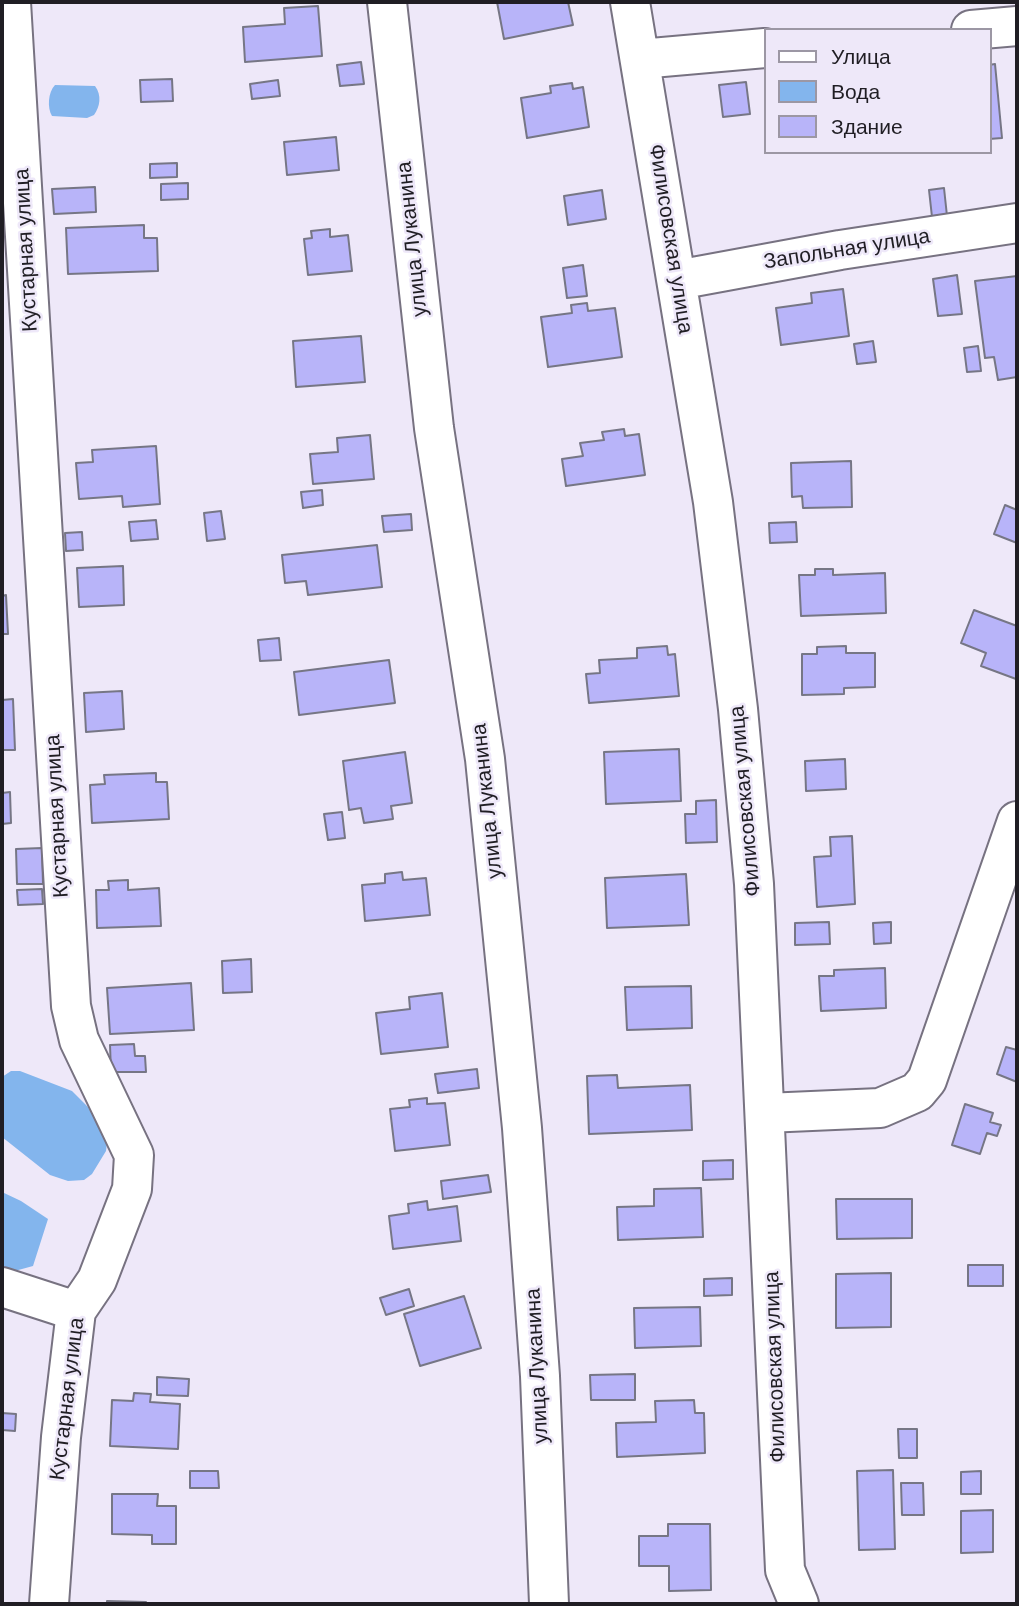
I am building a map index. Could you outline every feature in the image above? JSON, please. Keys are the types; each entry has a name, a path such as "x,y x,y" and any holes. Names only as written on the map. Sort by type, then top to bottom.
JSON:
{"street":[{"name":"Кустарная улица","path":"11,2 71,1006 79,1040 134,1155 132,1189 97,1280 76,1311 61,1437 49,1604"},
{"name":"улица Луканина","path":"387,2 434,428 487,773 523,1142 540,1376 549,1604"},
{"name":"Филисовская улица","path":"630,2 713,502 738,709 754,884 785,1570 799,1604"},
{"path":"991,28 1017,26"},
{"path":"640,59 764,48"},
{"name":"Запольная улица","path":"677,280 840,250 1017,223"},
{"path":"766,1113 880,1108 917,1092 927,1080 1017,821"},
{"path":"2,1287 76,1311"}],"water":[{"path":"55,85 95,86 99,101 94,115 87,118 52,116 49,100"},
{"path":"11,1071 20,1071 72,1091 88,1107 107,1142 106,1151 92,1174 84,1180 68,1181 50,1175 2,1137 2,1077"},
{"path":"2,1192 48,1219 33,1266 11,1272 2,1269"}],"building":[{"path":"497,2 568,2 573,25 504,39"},
{"path":"318,6 322,56 245,62 243,27 285,24 284,8"},
{"path":"361,62 364,84 340,86 337,65"},
{"path":"995,64 1002,138 991,139 991,65"},
{"path":"172,79 173,101 141,102 140,80"},
{"path":"278,80 280,96 252,99 250,84"},
{"path":"746,82 750,114 723,117 719,85"},
{"path":"572,83 573,89 583,87 589,127 527,138 521,98 551,93 550,86"},
{"path":"336,137 339,170 287,175 284,142"},
{"path":"177,163 177,177 150,178 150,164"},
{"path":"188,183 188,199 161,200 161,184"},
{"path":"95,187 96,212 54,214 52,189"},
{"path":"944,188 947,216 932,217 929,190"},
{"path":"602,190 606,219 568,225 564,196"},
{"path":"144,225 144,238 157,238 158,271 68,274 66,228"},
{"path":"330,229 330,237 348,235 352,271 308,275 304,239 312,238 311,231"},
{"path":"583,265 587,296 567,298 563,268"},
{"path":"957,275 962,314 938,316 933,279"},
{"path":"1017,276 1017,377 998,380 994,357 985,358 975,281"},
{"path":"843,289 849,336 781,345 776,308 812,303 811,293"},
{"path":"587,303 588,311 615,308 622,357 548,367 541,317 572,313 571,305"},
{"path":"361,336 365,382 296,387 293,341"},
{"path":"873,341 876,362 857,364 854,344"},
{"path":"978,346 981,371 967,372 964,348"},
{"path":"624,429 625,436 639,434 645,475 566,486 562,459 583,456 580,443 604,440 602,432"},
{"path":"370,435 374,479 313,484 310,454 338,452 337,438"},
{"path":"156,446 160,504 123,507 122,496 79,499 76,463 93,462 92,450"},
{"path":"851,461 852,507 803,508 802,496 792,497 791,463"},
{"path":"322,490 323,505 303,508 301,492"},
{"path":"1005,505 1017,510 1017,543 994,534"},
{"path":"221,511 225,539 207,541 204,513"},
{"path":"411,514 412,530 384,532 382,516"},
{"path":"156,520 158,539 131,541 129,522"},
{"path":"796,522 797,542 770,543 769,523"},
{"path":"82,532 83,550 66,551 65,533"},
{"path":"377,545 382,587 308,595 306,581 285,583 282,555"},
{"path":"123,566 124,605 79,607 77,568"},
{"path":"815,569 833,569 833,575 885,573 886,613 801,616 799,575 815,575"},
{"path":"6,595 8,634 2,634 2,596"},
{"path":"974,610 1017,626 1016,679 981,666 986,653 961,643"},
{"path":"279,638 281,660 260,661 258,640"},
{"path":"667,646 668,655 675,654 679,696 589,703 586,674 600,673 599,660 637,658 637,648"},
{"path":"846,646 846,653 875,653 875,687 844,688 844,694 802,695 802,654 817,654 817,647"},
{"path":"389,660 395,703 299,715 294,672"},
{"path":"122,691 124,729 86,732 84,693"},
{"path":"13,699 15,750 2,750 2,700"},
{"path":"679,749 681,801 606,804 604,752"},
{"path":"405,752 412,803 391,806 393,819 364,823 361,808 349,810 343,761"},
{"path":"845,759 846,789 806,791 805,761"},
{"path":"156,773 156,782 167,782 169,819 92,823 90,785 105,784 104,775"},
{"path":"10,792 11,823 2,824 2,793"},
{"path":"716,800 717,842 686,843 685,814 696,814 696,801"},
{"path":"342,812 345,838 328,840 324,814"},
{"path":"852,836 855,904 817,907 814,857 831,856 830,837"},
{"path":"42,848 43,884 17,884 16,849"},
{"path":"402,872 403,880 426,878 430,915 365,921 362,885 385,883 385,874"},
{"path":"686,874 689,925 607,928 605,878"},
{"path":"128,880 128,890 159,888 161,926 97,928 96,890 109,890 108,881"},
{"path":"42,889 43,904 18,905 17,890"},
{"path":"829,922 830,944 795,945 795,923"},
{"path":"891,922 891,943 874,944 873,923"},
{"path":"251,959 252,992 223,993 222,961"},
{"path":"885,968 886,1008 821,1011 819,976 834,976 834,970"},
{"path":"191,983 194,1030 110,1034 107,988"},
{"path":"691,986 692,1028 627,1030 625,987"},
{"path":"442,993 448,1047 381,1054 376,1013 410,1009 409,997"},
{"path":"134,1044 135,1056 145,1056 146,1072 111,1072 110,1045"},
{"path":"1006,1047 1017,1050 1017,1082 997,1074"},
{"path":"477,1069 479,1088 438,1093 435,1074"},
{"path":"617,1075 618,1088 690,1085 692,1130 589,1134 587,1076"},
{"path":"427,1098 427,1104 445,1103 450,1145 395,1151 390,1109 410,1107 409,1100"},
{"path":"965,1104 993,1113 990,1122 1001,1125 997,1136 987,1133 980,1154 952,1145"},
{"path":"733,1160 733,1179 703,1180 703,1161"},
{"path":"488,1175 491,1192 443,1199 441,1181"},
{"path":"701,1188 703,1237 618,1240 617,1207 654,1206 654,1189"},
{"path":"836,1199 912,1199 912,1238 837,1239"},
{"path":"427,1201 428,1210 457,1206 461,1241 393,1249 389,1216 409,1213 408,1204"},
{"path":"968,1265 1003,1265 1003,1286 968,1286"},
{"path":"891,1273 891,1327 836,1328 836,1274"},
{"path":"732,1278 732,1295 704,1296 704,1279"},
{"path":"409,1289 414,1306 386,1315 380,1298"},
{"path":"464,1296 481,1348 420,1366 404,1314"},
{"path":"700,1307 701,1346 635,1348 634,1308"},
{"path":"635,1374 635,1400 591,1400 590,1375"},
{"path":"157,1377 189,1379 188,1396 157,1395"},
{"path":"134,1393 151,1394 150,1402 180,1404 178,1449 110,1446 112,1400 133,1401"},
{"path":"694,1400 695,1413 704,1413 705,1453 617,1457 616,1423 656,1422 655,1401"},
{"path":"2,1413 16,1414 15,1431 2,1430"},
{"path":"898,1429 917,1429 917,1458 899,1458"},
{"path":"893,1470 895,1549 859,1550 857,1471"},
{"path":"190,1471 218,1471 219,1488 190,1488"},
{"path":"981,1471 981,1494 961,1494 961,1472"},
{"path":"901,1483 923,1483 924,1515 902,1515"},
{"path":"112,1494 158,1494 157,1506 176,1506 176,1544 152,1544 152,1535 112,1534"},
{"path":"993,1510 993,1552 961,1553 961,1511"},
{"path":"668,1524 710,1524 711,1590 669,1591 669,1566 639,1566 639,1536 668,1536"},
{"path":"107,1601 146,1602 146,1604 107,1604"}]}
